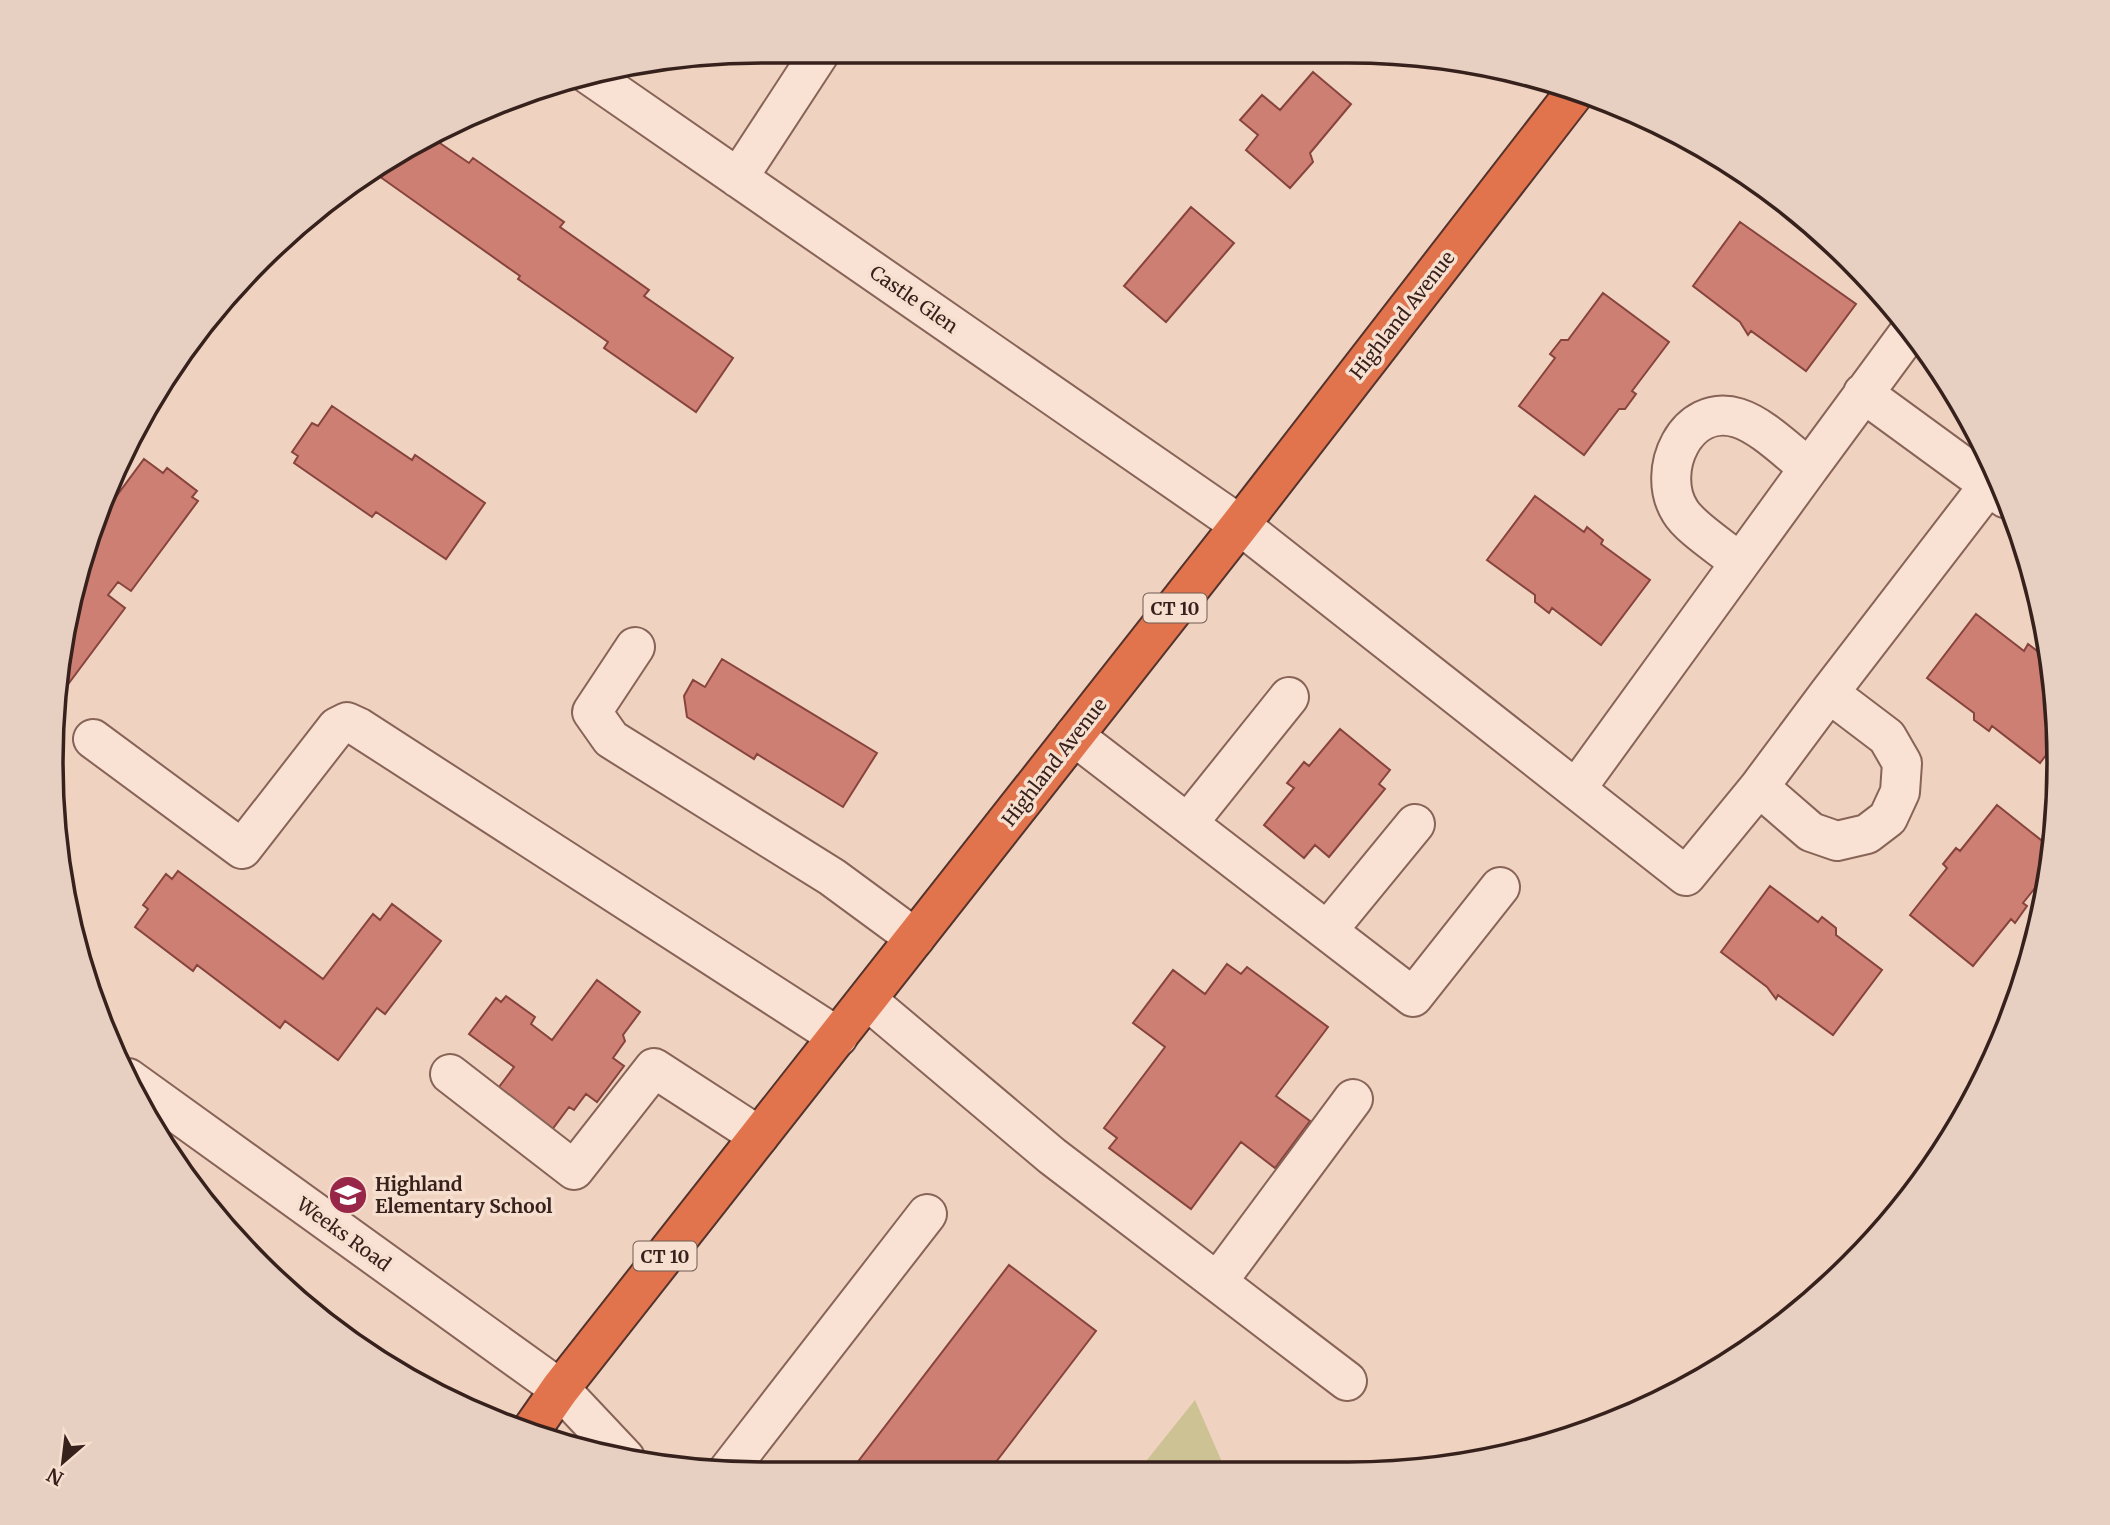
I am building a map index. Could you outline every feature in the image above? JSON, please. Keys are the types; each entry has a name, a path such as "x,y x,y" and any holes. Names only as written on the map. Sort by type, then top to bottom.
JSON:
{"highway":[{"name":"Highland Avenue","path":"536,1424 560,1389 1240,525 1570,99"}],"street":[{"path":"738,178 813,63"},
{"name":"Castle Glen","path":"600,82 1240,525 1686,876 1759,787"},
{"path":"1576,789 1904,339"},
{"path":"1863,393 1990,486"},
{"path":"1740,563 1681,513 1673,497 1670,466 1683,439 1706,420 1737,418 1809,468"},
{"path":"1829,693 1887,737 1902,763 1900,792 1888,818 1867,834 1837,841 1811,832 1759,787 1829,693 1994,495"},
{"path":"635,647 592,712 611,740 832,877 915,938"},
{"path":"1188,823 1289,697"},
{"path":"93,739 242,849 337,727 347,722 838,1037"},
{"path":"1074,736 1413,997 1500,887"},
{"path":"1328,930 1415,824"},
{"path":"867,1000 1052,1156 1347,1381"},
{"path":"450,1074 574,1170 654,1069 759,1136"},
{"name":"Weeks Road","path":"145,1090 560,1389 614,1446"},
{"path":"1218,1281 1353,1099"},
{"path":"735,1461 927,1213"}],"shaded area":[{"path":"1195,1400 1222,1462 1145,1462"}],"building":[{"path":"1313,72 1351,104 1310,153 1313,162 1290,188 1246,150 1258,135 1240,120 1262,95 1280,110"},
{"path":"439,143 469,163 473,158 564,222 560,227 649,290 644,296 733,358 696,412 604,348 608,342 518,279 520,276 380,177"},
{"path":"1191,207 1234,243 1166,322 1124,286"},
{"path":"1740,222 1856,304 1806,371 1751,331 1748,335 1740,322 1693,286"},
{"path":"1603,293 1669,342 1632,391 1636,394 1625,409 1619,409 1584,455 1519,406 1555,358 1550,354 1561,340 1568,340"},
{"path":"332,406 412,460 415,455 485,503 446,559 376,512 372,517 294,463 298,456 292,452 312,423 318,426"},
{"path":"144,459 163,473 167,468 197,491 192,497 198,501 131,591 118,582 108,595 125,608 67,685 76,626 87,581 115,498"},
{"path":"1535,496 1584,532 1587,527 1603,540 1601,544 1650,580 1601,645 1552,608 1549,613 1535,602 1535,595 1487,560"},
{"path":"1976,614 2024,651 2028,644 2038,652 2046,717 2047,754 2040,763 1992,726 1989,731 1974,720 1974,713 1927,678"},
{"path":"722,659 877,753 843,807 757,754 754,759 687,717 684,696 693,680 705,687"},
{"path":"1340,729 1390,770 1379,784 1385,789 1329,857 1315,845 1304,858 1264,825 1294,788 1287,783 1304,762 1309,766"},
{"path":"1997,805 2042,841 2036,887 2023,903 2027,906 2015,923 2011,919 1973,966 1910,915 1947,868 1943,864 1956,848 1960,851"},
{"path":"178,871 323,979 373,914 380,920 392,904 441,941 385,1014 377,1008 338,1060 285,1021 280,1028 197,965 193,971 135,927 148,909 143,905 166,874 172,879"},
{"path":"1770,886 1818,922 1822,917 1836,928 1836,935 1882,970 1833,1035 1778,995 1776,999 1767,987 1721,952"},
{"path":"1227,964 1241,974 1247,967 1328,1027 1276,1096 1310,1121 1275,1168 1241,1142 1191,1209 1109,1148 1117,1138 1104,1128 1165,1047 1133,1023 1173,970 1205,994"},
{"path":"597,980 640,1012 623,1035 625,1041 613,1058 624,1066 597,1102 586,1094 574,1110 569,1107 551,1131 496,1091 514,1067 469,1034 496,998 501,1002 506,996 535,1017 531,1024 552,1040"},
{"path":"1009,1265 1096,1331 996,1462 858,1462"}],"place":[{"name":"Highland Elementary School","path":"348,1195"}]}
